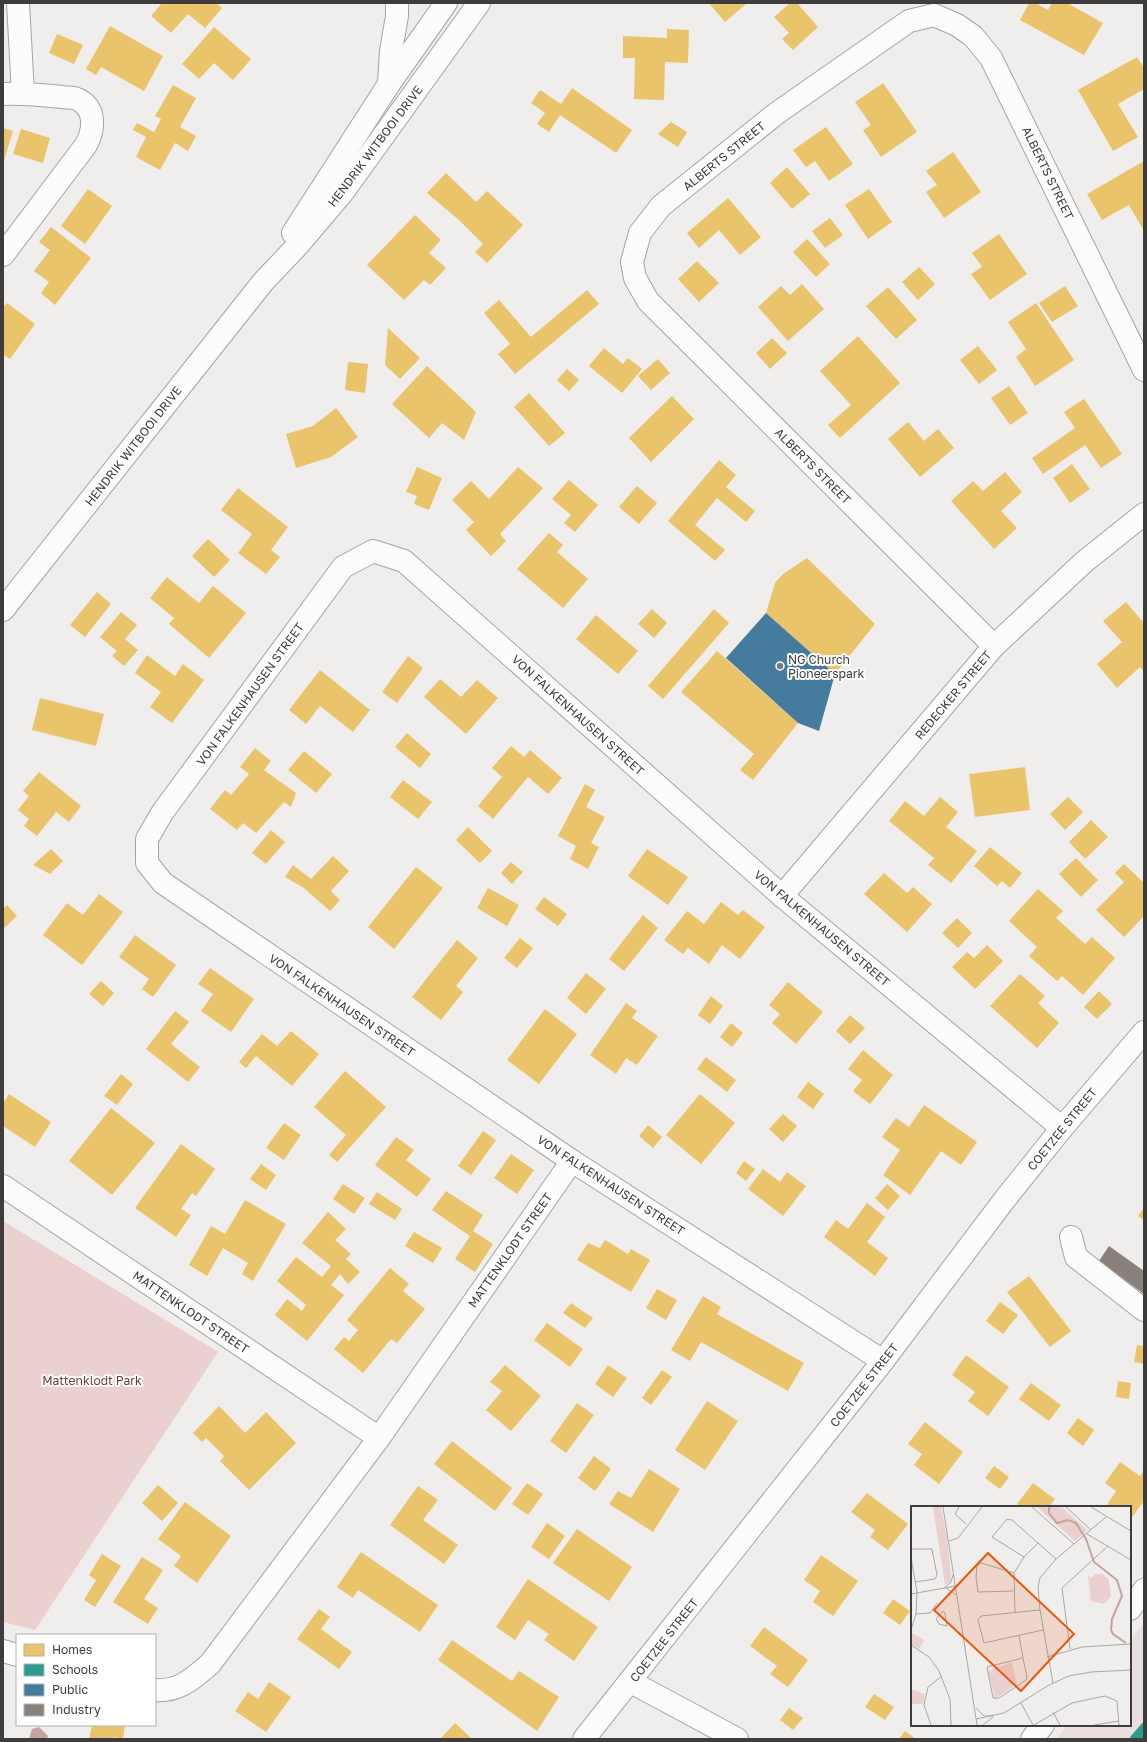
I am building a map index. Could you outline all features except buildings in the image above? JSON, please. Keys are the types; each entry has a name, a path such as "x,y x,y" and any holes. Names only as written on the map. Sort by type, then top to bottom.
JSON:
{"street":[{"path":"3,254 86,145 92,135 93,125 86,105 77,99 13,93 18,3"},
{"path":"389,84 391,51 397,16 397,3"},
{"name":"HENDRIK WITBOOI DRIVE","path":"263,282 389,84 446,3"},
{"name":"HENDRIK WITBOOI DRIVE","path":"3,610 263,282 299,244 343,192 479,3"},
{"name":"ALBERTS STREET","path":"994,646 648,301 635,278 632,262 640,233 661,206 777,113 909,21 934,15 957,25 973,36 991,58 1144,370"},
{"name":"REDECKER STREET","path":"782,896 994,646 1084,562 1144,514"},
{"name":"VON FALKENHAUSEN STREET","path":"883,1362 572,1161 163,883 147,863 147,839 162,813 343,567 373,550 404,561 782,896 1062,1128"},
{"name":"COETZEE STREET","path":"584,1739 883,1362 1005,1199 1062,1128 1144,1032"},
{"name":"MATTENKLODT STREET","path":"156,1690 167,1691 188,1682 210,1664 379,1438 572,1161"},
{"name":"MATTENKLODT STREET","path":"3,1186 379,1438"},
{"path":"1070,1237 1076,1257 1144,1310"},
{"path":"1131,1608 1144,1590"},
{"path":"3,1652 16,1655"},
{"path":"630,1682 737,1739"},
{"path":"1032,1739 1042,1726"}],"shaded area":[{"path":"1144,1623 1144,1739 1057,1739 1066,1726 1131,1726 1131,1640"},
{"path":"39,1727 48,1736 47,1739 29,1739 32,1729"}],"green space":[{"name":"Mattenklodt Park","path":"3,1221 218,1352 35,1630 3,1622"}],"place":[{"name":"NG Church Pioneerspark","path":"780,666"}]}
